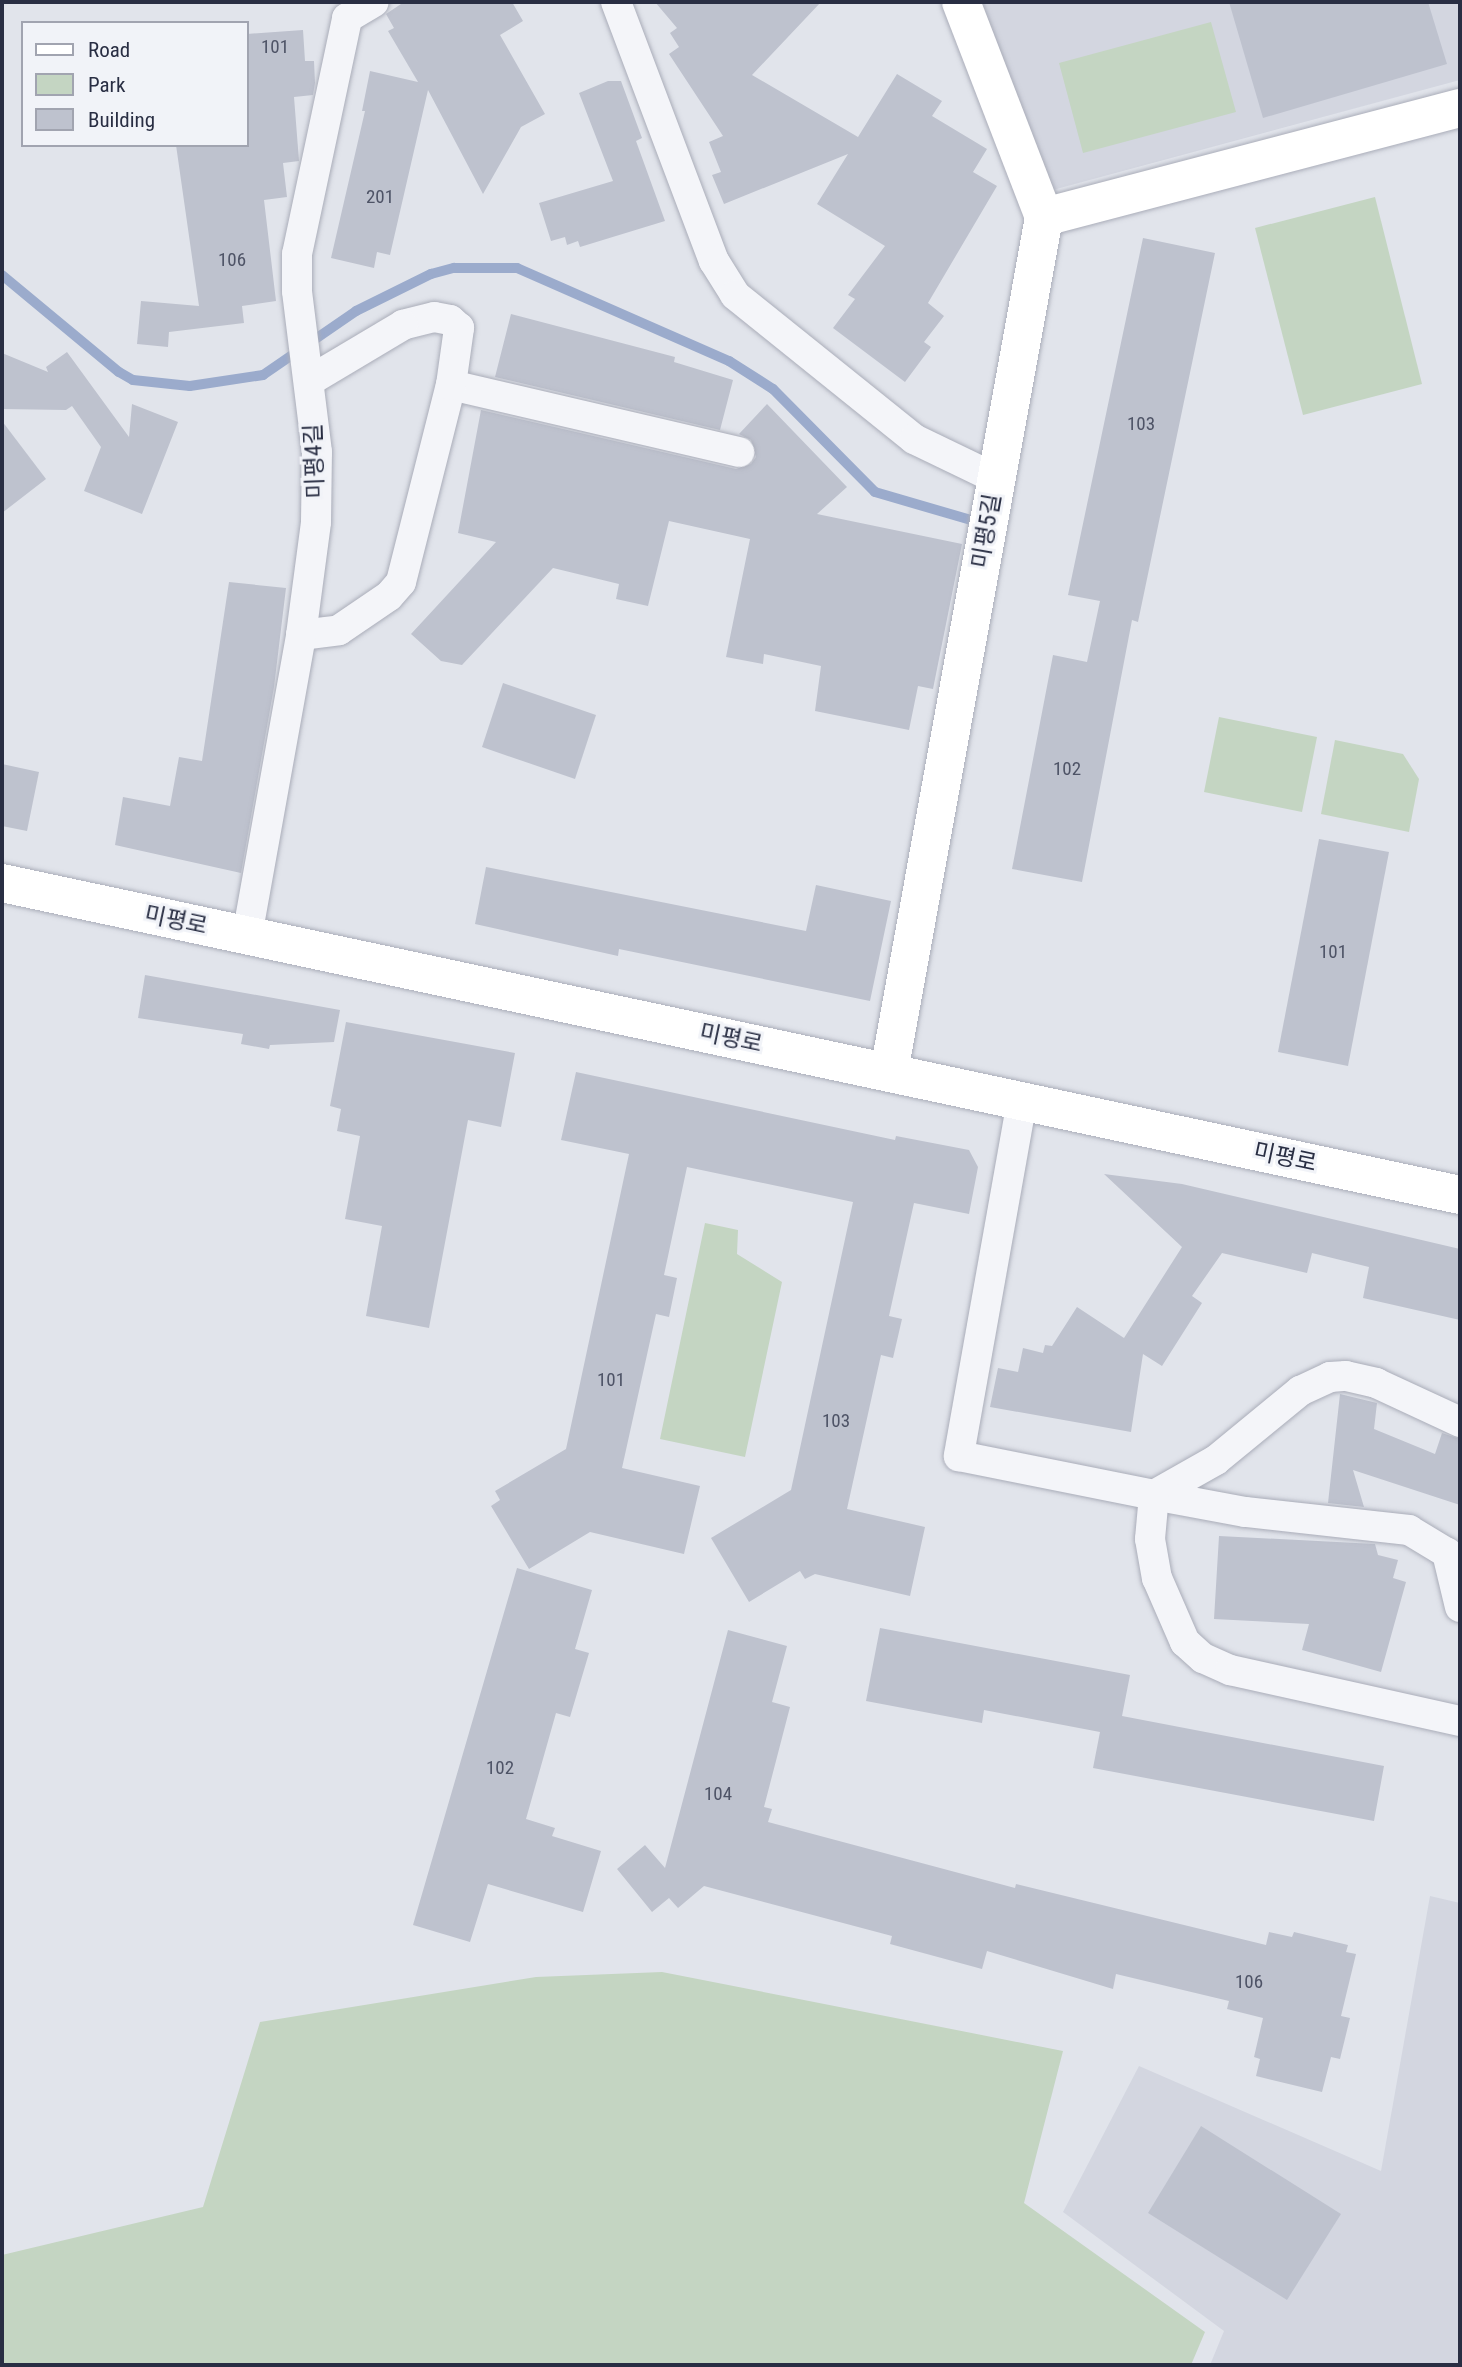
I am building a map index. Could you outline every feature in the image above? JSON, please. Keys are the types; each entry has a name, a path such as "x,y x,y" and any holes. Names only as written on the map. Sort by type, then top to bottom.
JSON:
{"street":[{"name":"미평4길","path":"247,936 302,635 317,488 308,375 300,327 297,254 340,10 374,2"},
{"path":"616,2 714,261 735,295 914,439 997,479"},
{"path":"961,2 1045,217 1460,108"},
{"name":"미평5길","path":"889,1072 1045,217"},
{"path":"302,635 338,630 389,596 401,582 451,386 460,331 450,320 434,317 395,329 308,375"},
{"path":"451,386 739,452"},
{"name":"미평로","path":"2,883 1460,1195"},
{"path":"1022,1101 959,1456 1245,1512 1409,1530 1447,1553 1460,1607"},
{"path":"1154,1495 1216,1460 1300,1391 1330,1377 1376,1383 1460,1422"},
{"path":"1154,1495 1150,1539 1157,1578 1185,1642 1203,1658 1230,1670 1460,1721"}],"shaded area":[{"path":"982,2 1460,2 1460,80 1049,191"},
{"path":"1430,1896 1460,1903 1460,2365 1210,2365 1224,2331 1063,2212 1139,2066 1381,2171"}],"green space":[{"path":"1211,22 1236,112 1083,153 1059,63"},
{"path":"1375,197 1422,384 1303,415 1255,228"},
{"path":"1219,717 1317,737 1302,812 1204,792"},
{"path":"1335,740 1403,754 1419,779 1409,832 1321,814"},
{"path":"705,1223 738,1230 737,1254 782,1282 745,1457 660,1439"},
{"path":"662,1972 1063,2051 1024,2203 1205,2332 1191,2365 2,2365 2,2255 203,2207 260,2022 536,1977"}],"building":[{"path":"404,2 512,2 523,21 500,35 545,114 521,127 483,194 428,90 390,255 377,252 374,268 331,258 365,111 362,111 370,71 418,82 388,31 394,28 386,14"},
{"path":"655,2 821,2 752,75 858,137 897,74 942,101 932,116 987,149 973,172 997,186 928,303 944,316 924,342 931,347 905,382 833,328 855,299 848,295 885,246 817,204 848,154 724,204 712,175 721,172 709,142 723,136 669,54 679,47 670,33 677,28"},
{"path":"1229,2 1428,2 1447,64 1263,118"},
{"path":"303,30 305,61 314,61 313,95 294,97 299,161 283,163 287,197 264,200 276,301 242,306 244,323 169,332 168,347 137,344 141,301 199,306 176,147 248,147 248,34"},
{"path":"608,81 621,81 642,138 636,141 665,221 580,247 578,241 567,245 565,237 551,241 539,203 613,181 579,93"},
{"path":"1143,238 1215,253 1138,622 1132,620 1082,882 1012,869 1053,655 1087,662 1100,601 1068,595"},
{"path":"511,314 675,357 674,362 733,380 720,430 495,377"},
{"path":"67,352 129,437 132,404 178,422 142,514 84,491 101,447 72,406 66,410 2,409 2,353 48,372 46,367"},
{"path":"767,404 847,487 817,514 962,544 933,689 918,686 909,730 815,711 821,666 764,654 763,664 726,657 750,539 669,521 648,606 616,599 619,584 553,568 462,665 441,661 411,634 496,542 458,533 481,410 736,469 751,464 756,457 751,440 739,434"},
{"path":"2,421 46,479 2,513"},
{"path":"229,582 286,588 274,687 241,873 115,845 123,797 170,806 179,757 202,761"},
{"path":"503,683 596,715 575,779 482,747"},
{"path":"2,764 39,772 27,831 2,826"},
{"path":"1319,839 1389,852 1348,1066 1278,1052"},
{"path":"486,867 806,931 816,885 891,901 870,1001 619,949 618,956 475,924"},
{"path":"145,975 340,1010 334,1042 270,1045 269,1049 241,1044 243,1034 138,1018"},
{"path":"346,1022 515,1053 501,1127 468,1120 429,1328 366,1316 382,1226 345,1219 360,1136 337,1131 341,1109 330,1106"},
{"path":"576,1072 895,1140 896,1136 969,1150 978,1167 969,1214 914,1203 889,1316 902,1319 893,1358 881,1355 847,1509 925,1527 910,1596 815,1574 805,1579 800,1571 749,1602 711,1538 791,1490 853,1202 687,1167 664,1275 677,1278 669,1317 656,1314 622,1468 700,1486 684,1554 590,1532 529,1569 491,1506 500,1500 495,1491 566,1449 629,1154 561,1140"},
{"path":"1104,1174 1182,1184 1460,1249 1460,1320 1363,1298 1369,1267 1312,1253 1307,1273 1222,1253 1192,1296 1202,1303 1162,1366 1143,1354 1131,1432 990,1407 998,1368 1018,1372 1023,1348 1043,1353 1045,1345 1052,1346 1077,1307 1124,1338 1182,1247"},
{"path":"1340,1394 1377,1403 1374,1429 1435,1454 1442,1433 1460,1439 1460,1505 1353,1470 1364,1507 1328,1503"},
{"path":"1219,1536 1375,1544 1378,1555 1398,1560 1393,1578 1406,1582 1381,1672 1302,1650 1309,1624 1214,1619"},
{"path":"517,1568 592,1590 575,1649 589,1653 570,1717 556,1713 526,1819 555,1828 552,1836 601,1851 583,1912 488,1884 470,1942 413,1925"},
{"path":"880,1628 1130,1675 1122,1716 1384,1766 1374,1821 1093,1768 1100,1732 984,1710 982,1723 866,1701"},
{"path":"728,1630 787,1646 772,1702 790,1707 764,1807 772,1809 768,1822 1015,1888 1016,1884 1266,1945 1269,1932 1292,1937 1294,1932 1348,1945 1346,1952 1356,1954 1341,2016 1350,2018 1340,2059 1331,2057 1322,2092 1256,2076 1260,2059 1254,2057 1263,2018 1227,2009 1229,2001 1116,1974 1113,1989 987,1951 982,1969 890,1944 892,1936 704,1886 678,1908 669,1898 652,1912 617,1869 645,1845 665,1868"},
{"path":"1201,2126 1341,2214 1287,2300 1148,2213"}],"waterway":[{"path":"2,275 119,372 133,380 190,386 263,375 356,311 431,274 454,268 517,268 729,361 773,389 875,492 971,520"}]}
